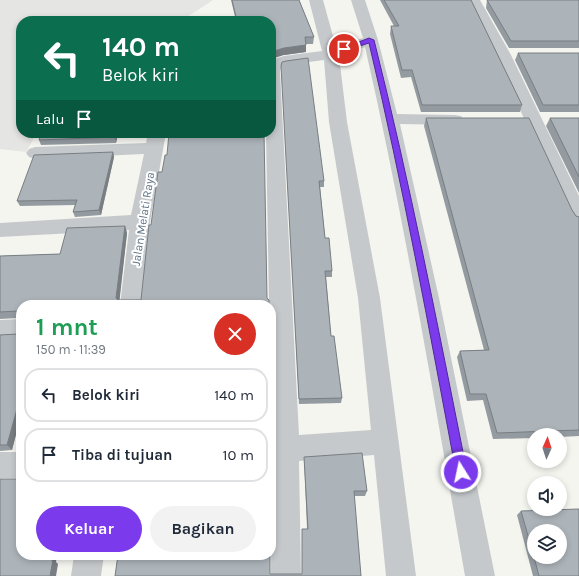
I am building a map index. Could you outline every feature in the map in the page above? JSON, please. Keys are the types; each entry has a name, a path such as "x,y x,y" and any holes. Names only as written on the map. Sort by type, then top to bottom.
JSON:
{"street":[{"path":"316,0 331,54 338,122 369,298 400,576"},
{"path":"358,0 371,40 390,119 430,305 480,576"},
{"path":"479,1 510,55 533,120 579,217"},
{"path":"276,63 331,54 371,40"},
{"path":"390,119 468,120"},
{"path":"273,138 276,300"},
{"path":"35,153 156,140"},
{"name":"Jalan Melati Raya","path":"132,300 140,222 156,140"},
{"path":"0,230 140,222"},
{"path":"276,323 278,449 286,576"},
{"path":"0,330 16,329"},
{"path":"278,449 385,442"},
{"path":"0,465 16,465"},
{"path":"86,576 88,560"}],"shaded area":[{"path":"0,0 213,0 189,16 16,16 16,138 34,138 26,152 0,149"}],"building":[{"path":"232,0 299,0 314,37 305,37 306,45 276,50 276,16 236,16"},
{"path":"384,0 471,0 522,105 422,105 412,70 402,70 391,26 399,26"},
{"path":"487,0 579,0 579,41 511,41"},
{"path":"518,53 579,53 579,105 543,105"},
{"path":"308,58 324,181 319,181 325,238 329,238 332,271 325,271 331,336 334,336 342,398 299,399 281,66 282,62"},
{"path":"426,118 529,118 572,210 576,216 579,217 579,430 567,430 567,428 527,428 527,432 497,433 486,394 470,394 460,351 489,350"},
{"path":"550,118 579,118 579,177"},
{"path":"40,138 90,138 39,140"},
{"path":"169,138 264,138 267,298 269,300 141,300 149,225 151,225 158,172 162,172 165,155 167,155"},
{"path":"113,152 99,210 73,212 77,200 17,201 34,155"},
{"path":"125,226 116,298 118,300 16,300 16,311 0,312 0,256 60,254 67,228"},
{"path":"16,334 16,413 7,445 0,445 0,335"},
{"path":"362,453 367,491 354,491 361,576 115,576 117,560 270,560 270,574 302,574 302,529 308,529 304,457"},
{"path":"0,479 16,479 16,560 53,560 50,576 0,576"},
{"path":"567,509 579,509 579,576 539,576 536,564 567,564 567,524 527,524 527,533 521,511 527,511 527,516 567,516"}],"route":[{"path":"344,49 371,40 390,119 425,283 461,472"}]}
